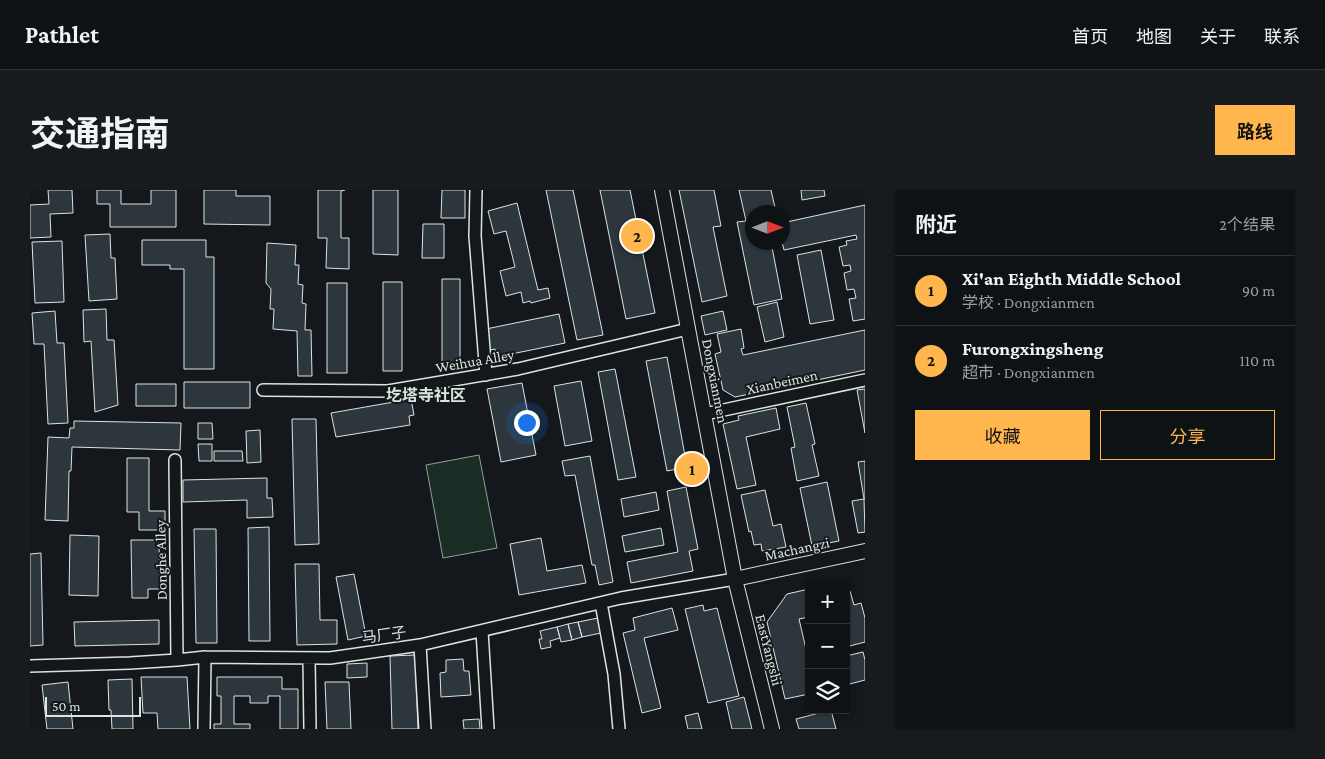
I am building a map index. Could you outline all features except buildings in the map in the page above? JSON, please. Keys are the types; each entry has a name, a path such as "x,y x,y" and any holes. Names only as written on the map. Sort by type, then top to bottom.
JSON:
{"street":[{"path":"476,190 475,236 486,375"},
{"name":"Dongxianmen","path":"662,190 735,578"},
{"name":"Weihua Alley","path":"263,390 388,392 518,369 688,329"},
{"name":"Xianbeimen","path":"705,414 865,380"},
{"name":"Donghe Alley","path":"175,460 177,660"},
{"name":"Machangzi","path":"735,578 865,551"},
{"name":"马厂子","path":"30,666 130,663 205,657 330,658 420,645 621,598 735,578"},
{"name":"EastYangshi","path":"735,578 772,729"},
{"path":"601,603 614,674 619,729"},
{"path":"482,631 488,729"},
{"path":"420,645 425,729"},
{"path":"204,729 205,657"},
{"path":"309,659 310,729"}],"green space":[{"path":"479,455 497,548 443,558 426,465"}],"place":[{"name":"Furongxingsheng","path":"637,236"},
{"name":"Xi'an Eighth Middle School","path":"692,469"}],"district":[{"name":"圪塔寺社区","path":"426,395"}]}
